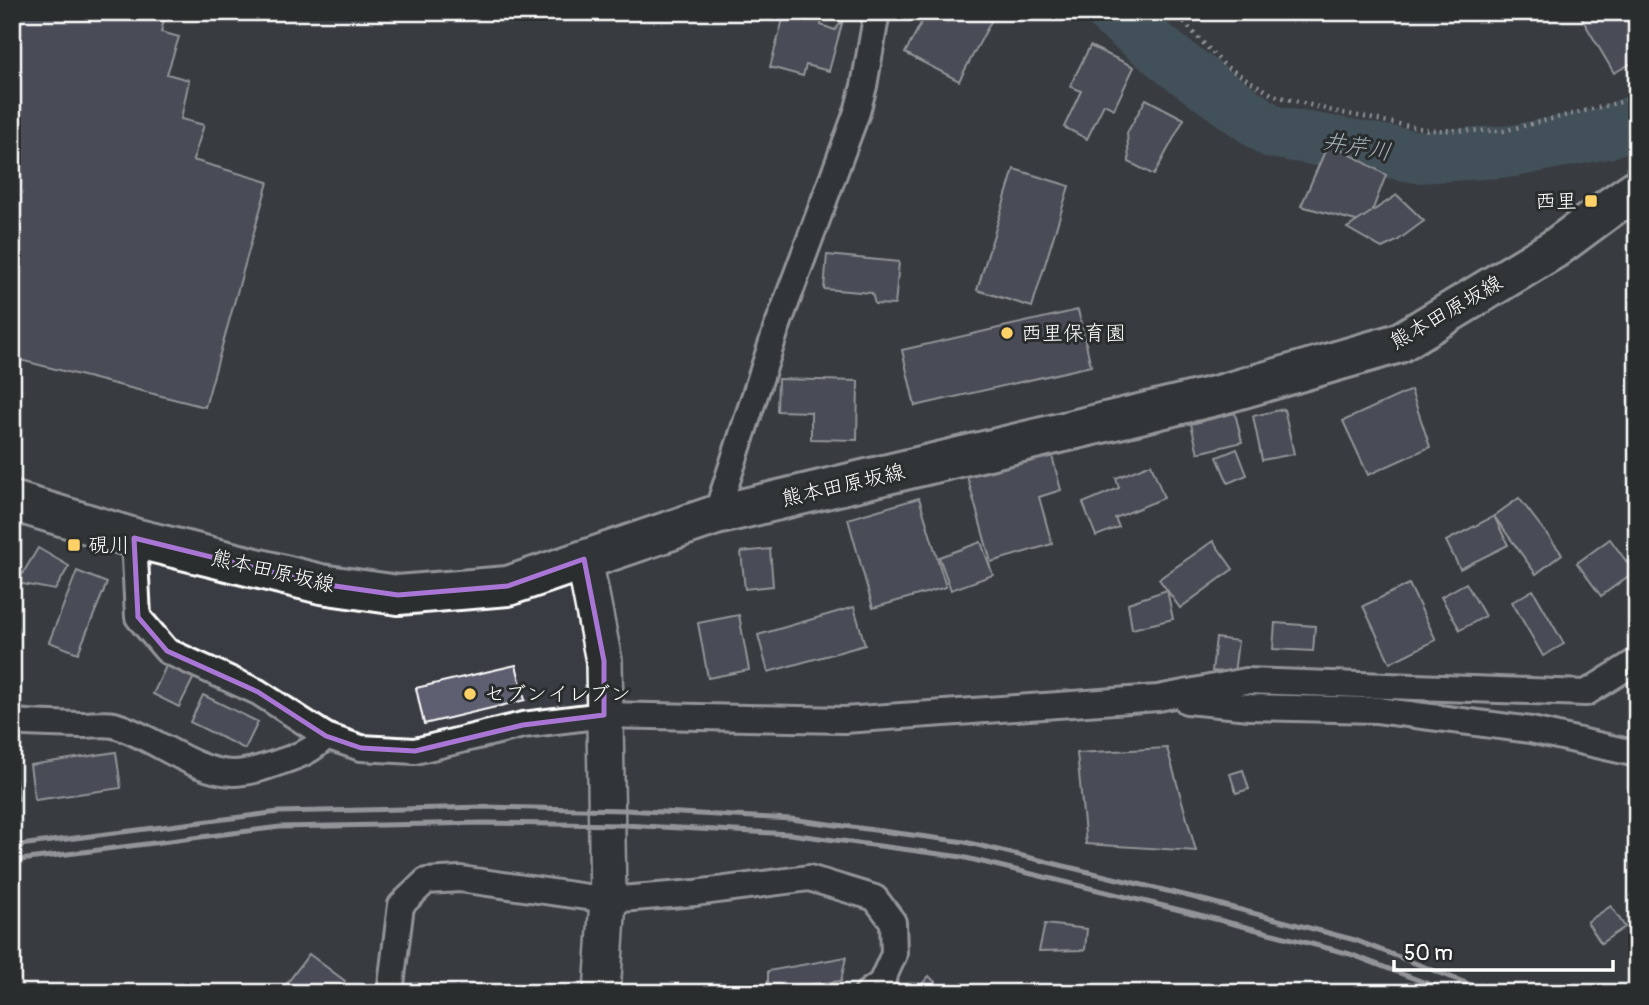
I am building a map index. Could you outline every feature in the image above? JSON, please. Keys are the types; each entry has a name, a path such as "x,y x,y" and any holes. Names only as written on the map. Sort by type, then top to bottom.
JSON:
{"main road":[{"name":"熊本田原坂線","path":"12,501 134,538 321,584 398,596 508,586 716,515 1219,395 1399,344 1554,249 1637,189"}],"street":[{"path":"716,515 776,330 857,113 877,12"},
{"path":"134,538 138,617 167,652 258,692 326,736 361,748 415,751 523,725 604,715 844,720 1158,698 1246,681 1586,693 1637,661"},
{"path":"584,559 604,661 608,900 602,993"},
{"path":"1158,698 1250,707 1377,710 1531,730 1637,754"},
{"path":"12,722 111,724 191,761 232,773 292,758 317,746 326,736"},
{"path":"390,993 401,905 426,881 460,879 608,900 808,878 875,898 893,922 894,954 881,983 867,993"}],"path":[{"path":"1174,12 1225,66 1273,95 1333,111 1429,130 1503,131 1637,97"}],"highlighted area":[{"path":"134,538 321,584 398,595 508,586 584,559 604,661 604,715 523,725 415,751 361,748 326,736 258,692 167,651 138,617"}],"building":[{"path":"12,12 166,12 161,32 179,37 167,74 189,80 181,119 204,125 193,160 268,182 205,407 12,358"},
{"path":"785,12 807,12 823,17 821,25 835,30 843,20 829,71 806,65 803,76 770,67"},
{"path":"927,12 996,12 959,81 905,53"},
{"path":"1578,12 1637,12 1637,60 1614,73"},
{"path":"1090,46 1134,67 1114,109 1104,104 1087,139 1064,127 1081,91 1070,86"},
{"path":"1146,99 1184,119 1154,175 1129,162 1127,133"},
{"path":"1329,142 1386,175 1367,224 1301,206"},
{"path":"1014,169 1069,186 1032,307 977,290"},
{"path":"1397,195 1424,221 1397,241 1382,248 1347,228"},
{"path":"827,255 899,262 895,305 875,304 872,293 824,289"},
{"path":"1078,310 1091,366 915,406 902,350"},
{"path":"778,379 858,381 857,440 811,439 811,412 777,411"},
{"path":"1411,390 1430,447 1368,475 1343,421"},
{"path":"1284,409 1294,454 1262,460 1253,416"},
{"path":"1235,413 1242,442 1198,453 1191,424"},
{"path":"1237,449 1247,475 1228,483 1217,457"},
{"path":"1051,452 1061,490 1039,497 1052,544 991,562 967,476"},
{"path":"1151,464 1164,498 1115,518 1119,527 1096,536 1083,503 1119,488 1116,478"},
{"path":"919,498 946,587 873,608 848,519"},
{"path":"1519,498 1562,554 1536,574 1494,516"},
{"path":"1494,516 1508,545 1460,569 1446,541"},
{"path":"1610,539 1634,572 1601,596 1577,563"},
{"path":"1213,541 1233,569 1180,608 1159,579"},
{"path":"981,542 993,575 951,590 939,557"},
{"path":"38,548 69,566 55,590 17,583"},
{"path":"770,549 773,586 745,589 741,552"},
{"path":"77,571 107,583 78,653 49,642"},
{"path":"1466,583 1485,616 1460,630 1441,597"},
{"path":"1409,584 1436,640 1390,663 1363,606"},
{"path":"1167,590 1173,619 1132,629 1128,603"},
{"path":"1533,590 1564,644 1543,656 1512,602"},
{"path":"854,607 865,645 768,672 758,635"},
{"path":"739,615 749,670 708,678 698,623"},
{"path":"1275,623 1315,626 1313,651 1273,649"},
{"path":"1216,638 1238,641 1234,673 1212,671"},
{"path":"167,664 194,677 179,707 153,694"},
{"name":"セブンイレブン","path":"516,665 525,700 424,724 416,688"},
{"path":"203,695 258,722 245,749 190,722"},
{"path":"1167,748 1196,851 1086,844 1077,753"},
{"path":"116,752 121,788 35,800 30,765"},
{"path":"12,758 19,800 12,801"},
{"path":"1243,770 1249,789 1236,793 1230,774"},
{"path":"1611,906 1625,927 1601,943 1587,922"},
{"path":"1045,924 1087,929 1085,950 1039,951"},
{"path":"309,954 345,981 336,993 280,993"},
{"path":"846,957 841,981 768,989 768,971"},
{"path":"929,976 941,988 937,993 914,993"}],"waterway":[{"name":"井芹川","path":"1112,12 1177,64 1272,132 1418,157 1513,151 1606,133 1637,120"}],"railway":[{"path":"12,846 279,812 485,807 625,810 791,819 965,842 1192,897 1355,940 1492,993"},
{"path":"12,861 280,827 484,823 624,825 790,834 962,857 1350,954 1452,993"}],"place":[{"name":"西里","path":"1591,201"},
{"name":"西里保育園","path":"1007,333"},
{"name":"硯川","path":"74,545"},
{"name":"セブンイレブン","path":"470,694"}]}
